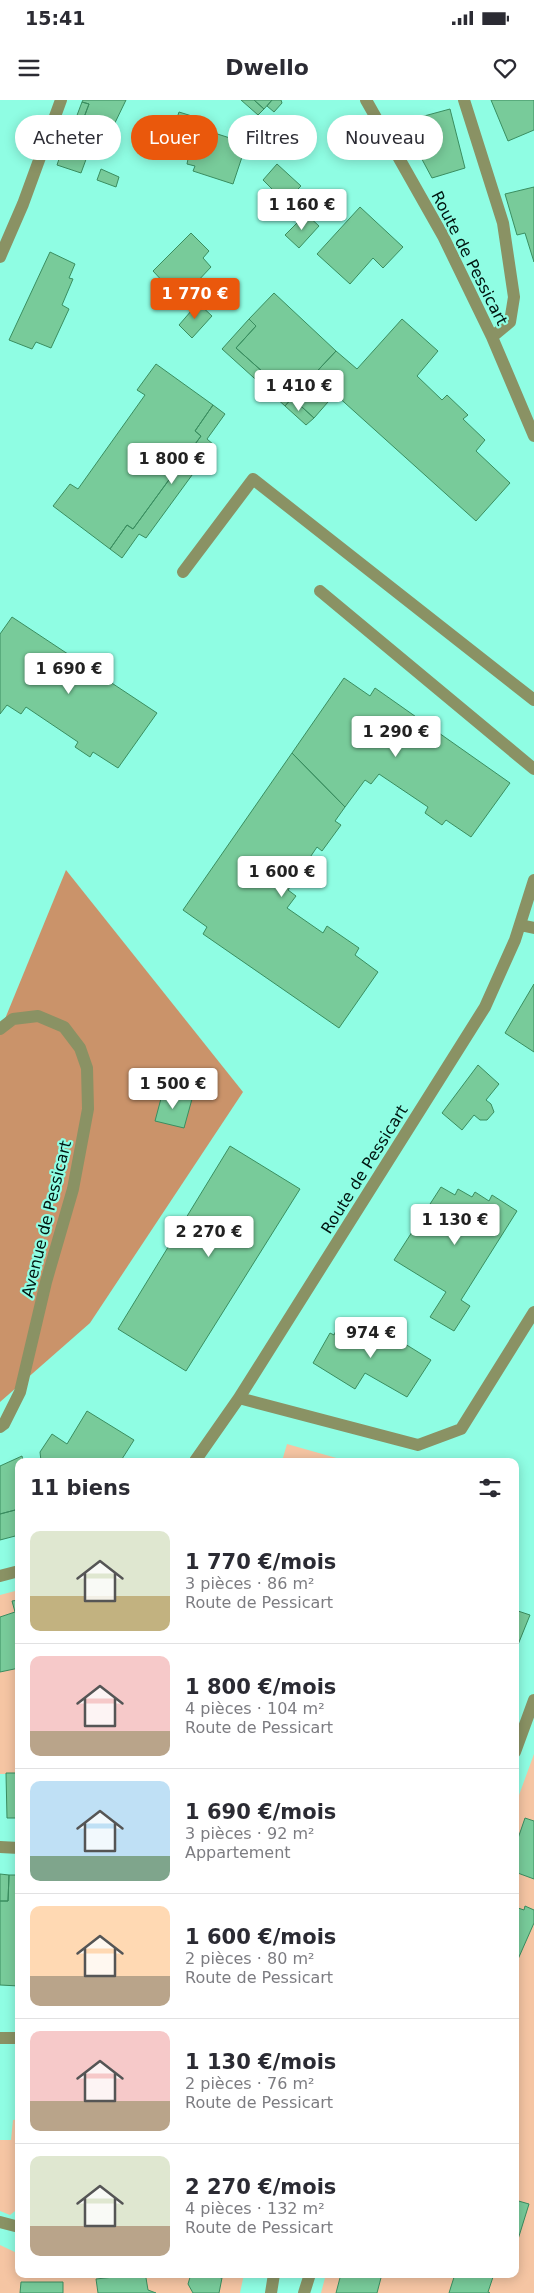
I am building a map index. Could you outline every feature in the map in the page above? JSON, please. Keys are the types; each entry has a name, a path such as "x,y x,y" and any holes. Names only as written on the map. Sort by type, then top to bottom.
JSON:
{"street":[{"path":"0,257 23,204 61,100"},
{"name":"Route de Pessicart","path":"366,100 443,236 492,337 534,436"},
{"path":"464,100 503,223 514,297 510,322 492,337"},
{"path":"183,572 253,479 534,700"},
{"path":"320,591 534,769"},
{"name":"Route de Pessicart","path":"197,1458 240,1398 485,1007 520,925 534,880"},
{"path":"520,925 534,928"},
{"name":"Avenue de Pessicart","path":"0,1029 13,1019 38,1016 64,1026 80,1048 87,1068 88,1109 73,1189 46,1282 20,1392 4,1424 0,1428"},
{"path":"240,1398 418,1445 461,1429 534,1312"},
{"path":"0,1576 15,1572"},
{"path":"519,1741 534,1700"},
{"path":"0,1847 15,1848"},
{"path":"0,2038 15,2038"},
{"path":"0,2222 15,2227"},
{"path":"271,2293 273,2278"},
{"path":"304,2293 309,2278"}],"shaded area":[{"path":"66,870 243,1092 90,1323 0,1402 0,1031"},
{"path":"287,1444 336,1458 283,1458"},
{"path":"15,1591 15,1774 0,1774 0,1595"},
{"path":"534,1754 534,2293 321,2293 325,2278 519,2278 519,1795"},
{"path":"13,2120 15,2120 15,2211 10,2215 0,2211 0,2140 11,2140"},
{"path":"0,2245 15,2252 15,2278 243,2278 240,2293 0,2293"}],"building":[{"path":"83,100 126,100 119,115 85,115 89,104 82,102"},
{"path":"241,100 254,100 264,109 258,115"},
{"path":"254,100 272,100 264,109"},
{"path":"272,100 281,100 282,103 274,112 267,106"},
{"path":"491,100 534,100 534,130 508,141"},
{"path":"82,102 89,104 85,115 77,115"},
{"path":"450,109 465,168 432,178 422,160 443,160 443,115 428,115"},
{"path":"179,112 189,115 178,115"},
{"path":"218,134 228,137 228,160 241,160 233,184 193,171 195,166 187,164 188,160 218,160"},
{"path":"59,160 86,160 81,173 57,165"},
{"path":"277,164 301,186 285,202 263,180"},
{"path":"101,169 119,177 116,187 97,180"},
{"path":"534,187 534,262 525,233 517,235 505,194"},
{"path":"360,207 403,247 383,268 373,258 350,284 317,254"},
{"path":"306,214 319,226 299,248 285,235"},
{"path":"191,233 209,251 203,258 211,267 180,300 153,271"},
{"path":"50,252 75,264 69,278 73,279 62,305 69,309 51,348 36,342 32,349 9,340"},
{"path":"274,293 336,351 292,398 236,348 256,326 249,319"},
{"path":"198,303 212,316 192,338 179,325"},
{"path":"249,319 256,326 236,348 292,398 285,406 222,349"},
{"path":"402,319 438,351 417,376 442,400 447,395 468,415 463,419 485,440 476,451 510,483 476,521 335,394 314,418 292,398 336,351 357,369"},
{"path":"156,364 213,405 195,431 201,436 133,529 127,525 110,549 53,506 70,484 78,489 145,395 137,390"},
{"path":"292,398 314,418 306,425 285,406"},
{"path":"213,405 225,414 207,439 214,445 146,538 139,534 122,558 110,549 127,525 133,529 201,436 195,431"},
{"path":"12,617 157,713 118,768 93,752 90,757 75,747 78,742 26,707 21,714 7,705 0,714 0,634"},
{"path":"344,678 370,696 375,688 510,783 471,837 446,820 442,825 425,813 428,807 379,774 371,784 365,780 345,807 292,753"},
{"path":"292,753 345,807 335,821 341,825 322,851 317,847 288,890 296,896 287,908 323,933 327,926 359,948 355,955 378,972 339,1028 203,934 207,927 183,910"},
{"path":"534,984 534,1052 505,1033"},
{"path":"478,1065 499,1084 486,1100 491,1104 494,1112 487,1120 480,1120 474,1115 462,1130 442,1113"},
{"path":"163,1091 192,1099 184,1128 155,1121"},
{"path":"230,1146 300,1189 186,1371 118,1329"},
{"path":"441,1187 455,1195 458,1189 472,1197 475,1192 489,1201 492,1195 517,1211 461,1300 470,1306 454,1331 430,1317 446,1292 394,1260"},
{"path":"344,1320 378,1341 384,1331 431,1360 407,1397 365,1373 355,1389 313,1363 330,1333 334,1335 339,1324 341,1326"},
{"path":"87,1411 134,1440 123,1458 41,1458 40,1452 52,1434 67,1444"},
{"path":"15,1459 15,1510 0,1514 0,1466"},
{"path":"15,1510 15,1536 0,1540 0,1514"},
{"path":"12,1601 15,1601 15,1612"},
{"path":"519,1611 530,1615 519,1642"},
{"path":"15,1612 15,1669 0,1672 0,1617"},
{"path":"6,1773 15,1773 15,1818 7,1818"},
{"path":"525,1818 534,1821 534,1879 519,1873 519,1835"},
{"path":"0,1874 9,1875 8,1901 0,1901"},
{"path":"9,1875 15,1875 15,1986 0,1985 0,1901 8,1901"},
{"path":"525,1906 534,1910 534,1923 519,1957 519,1908 524,1910"},
{"path":"519,2201 529,2204 519,2236"},
{"path":"146,2278 148,2290 156,2293 98,2293 96,2279"},
{"path":"190,2278 222,2278 219,2293 193,2293 188,2284"},
{"path":"340,2278 381,2278 377,2293 336,2293"},
{"path":"454,2278 493,2278 488,2292 490,2293 449,2293"},
{"path":"21,2282 63,2282 63,2293 20,2293"}]}
